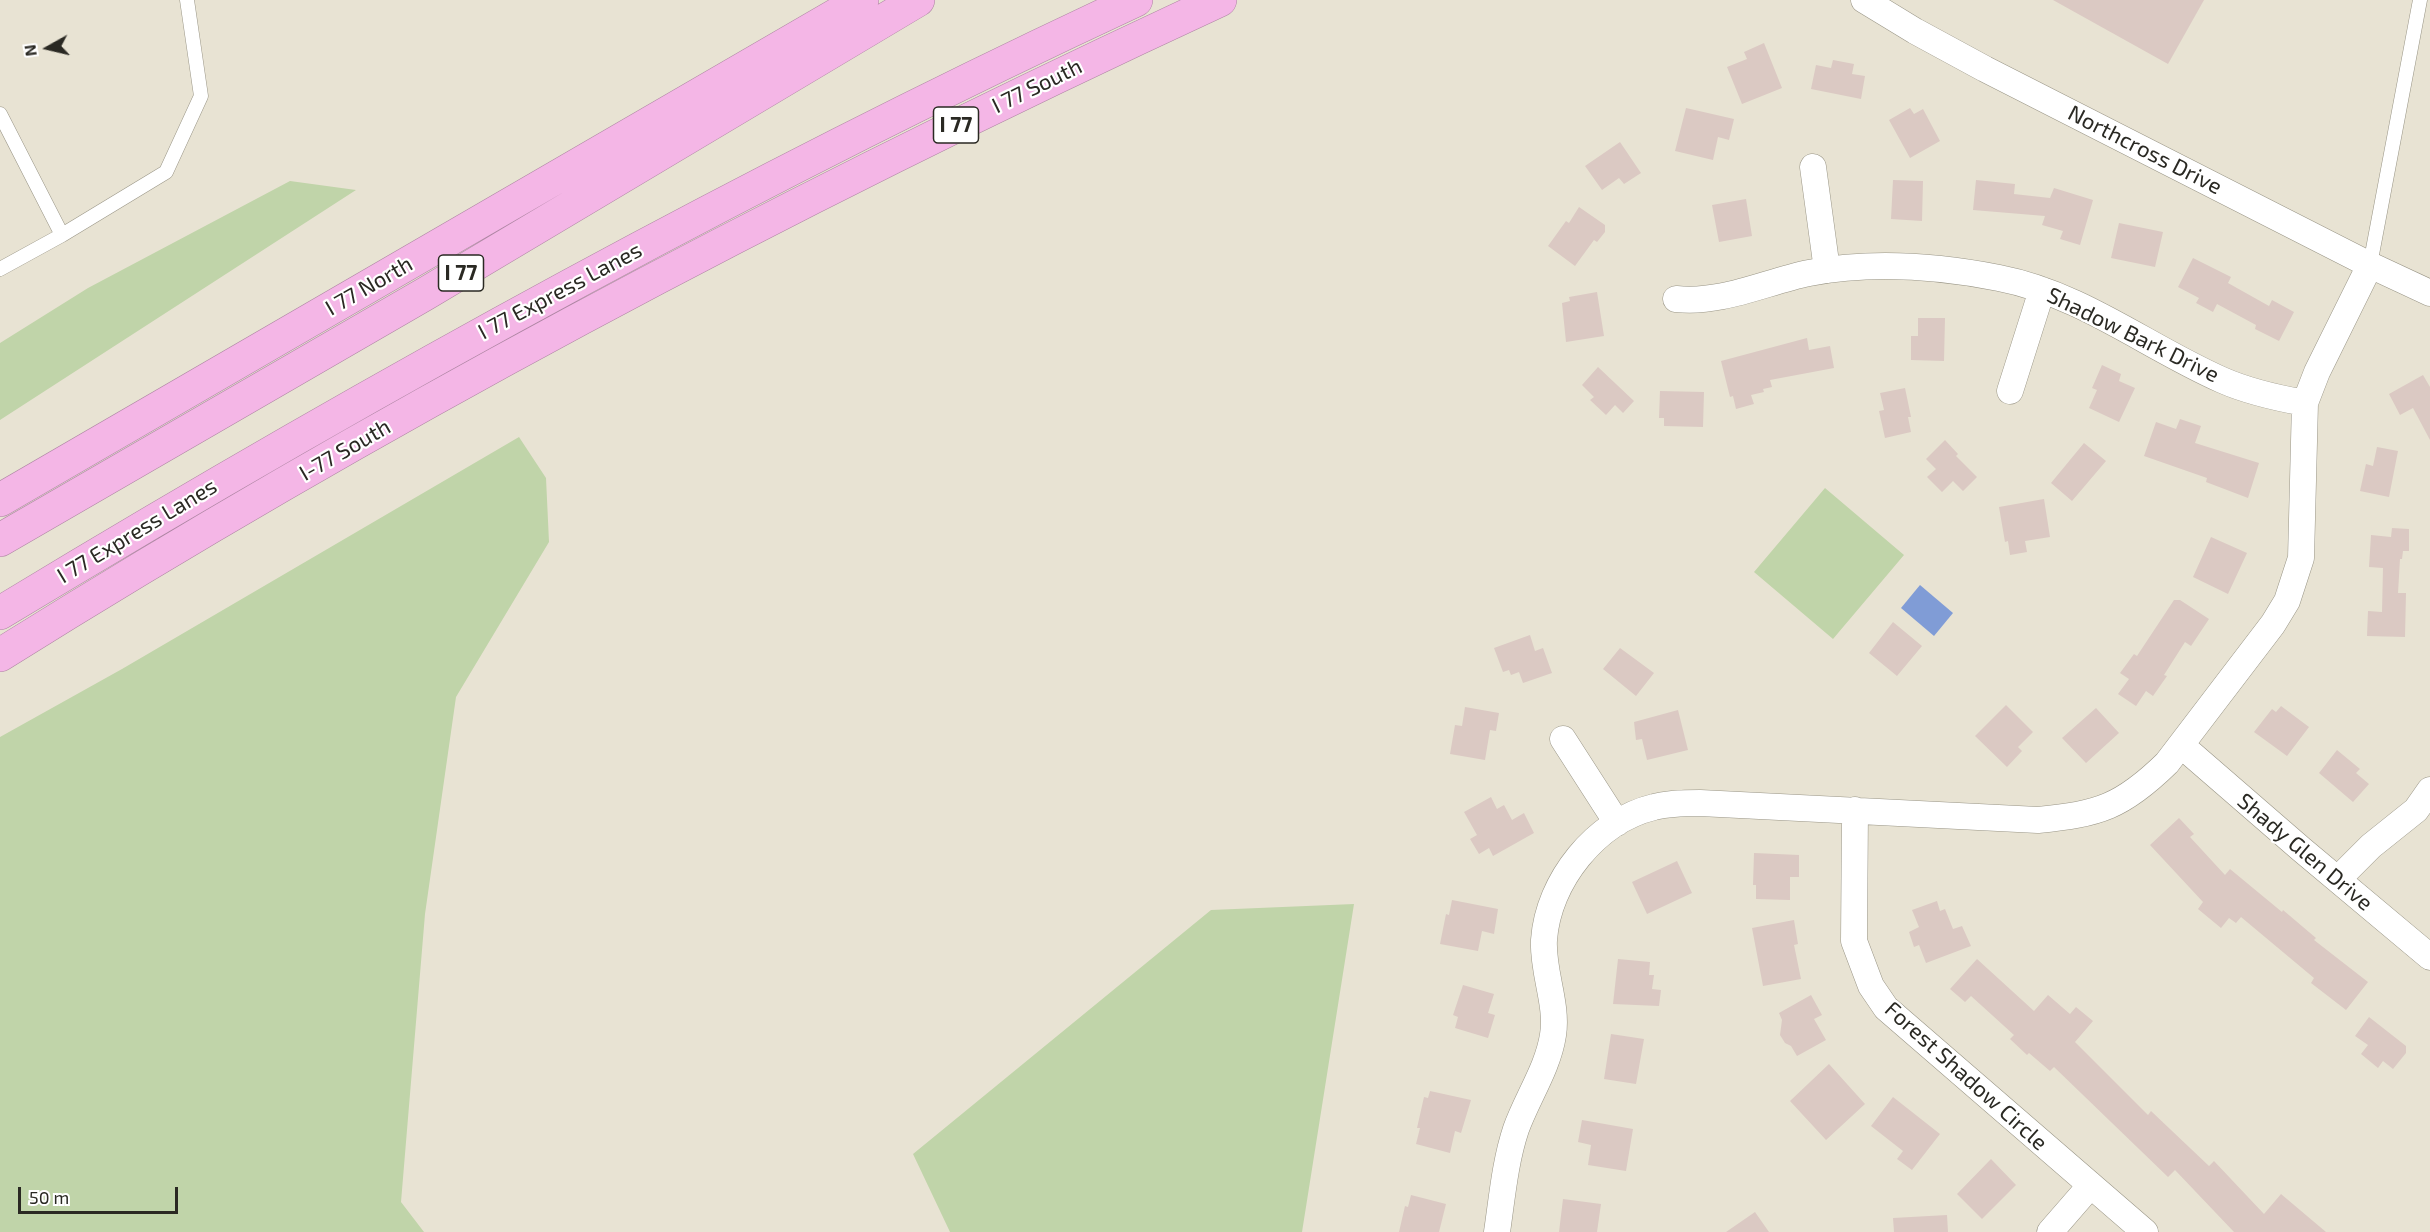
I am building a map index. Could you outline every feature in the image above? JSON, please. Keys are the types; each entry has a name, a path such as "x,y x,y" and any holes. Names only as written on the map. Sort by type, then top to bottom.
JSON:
{"highway":[{"name":"I 77 North","path":"0,500 862,0"},
{"name":"I 77","path":"0,540 425,294 918,0"},
{"name":"I 77 Express Lanes","path":"0,613 220,481 404,376 680,226 819,154 1136,0"},
{"name":"I 77 South","path":"696,257 975,116 1220,0"},
{"path":"404,376 696,257"},
{"name":"I-77 South","path":"0,655 160,557 410,412 696,257"}],"street":[{"name":"Northcross Drive","path":"1864,0 1985,69 2370,265 2430,293"},
{"path":"1813,168 1827,270"},
{"path":"1497,1232 1507,1166 1516,1129 1540,1076 1553,1035 1544,940 1554,900 1578,858 1596,839 1617,823 1653,807 1673,804 1855,810 2038,820 2082,816 2104,809 2147,783 2168,764 2273,624 2287,601 2301,558 2305,403 2317,372 2370,265"},
{"name":"Shadow Bark Drive","path":"1676,299 1706,300 1827,270 1930,268 2000,278 2083,305 2221,380 2253,392 2305,403"},
{"path":"2010,391 2042,290"},
{"path":"1563,739 1617,823"},
{"name":"Shady Glen Drive","path":"2181,745 2430,957"},
{"path":"2338,879 2371,846 2416,810 2430,790"},
{"name":"Forest Shadow Circle","path":"1855,810 1854,941 1871,986 1886,1008 2145,1232"},
{"path":"2050,1232 2090,1186"}],"lane":[{"path":"0,269 62,235 166,172 201,96 187,0"},
{"path":"2370,265 2420,0"},
{"path":"0,113 62,235"}],"green space":[{"path":"290,181 356,190 0,420 0,343 88,288"},
{"path":"519,437 546,478 549,542 456,697 425,914 401,1202 424,1232 0,1232 0,737 122,669"},
{"path":"1825,488 1904,555 1833,639 1754,572"},
{"path":"1354,904 1302,1232 950,1232 913,1154 1211,910"}],"water":[{"path":"1920,585 1953,613 1934,636 1901,608"}],"building":[{"path":"2053,0 2204,0 2168,64"},
{"path":"1764,43 1782,88 1742,104 1727,67 1747,59 1744,52"},
{"path":"1833,60 1854,64 1852,74 1865,76 1861,99 1811,89 1816,65 1831,68"},
{"path":"1686,108 1734,119 1729,140 1718,137 1713,160 1675,151"},
{"path":"1910,108 1914,114 1923,109 1940,141 1910,158 1889,120"},
{"path":"1620,142 1641,173 1624,184 1619,178 1602,190 1585,166"},
{"path":"1893,180 1923,181 1922,221 1891,219"},
{"path":"1976,180 2015,184 2014,194 2050,198 2054,188 2093,200 2080,245 2060,239 2063,231 2042,225 2045,216 1973,210"},
{"path":"1746,199 1752,236 1719,242 1712,205"},
{"path":"1579,207 1605,225 1605,232 1597,242 1594,240 1575,266 1548,246 1566,221 1569,223"},
{"path":"2119,223 2163,232 2155,267 2111,258"},
{"path":"2193,258 2231,277 2228,283 2269,306 2272,300 2294,312 2279,341 2255,329 2256,325 2217,304 2213,312 2196,303 2199,298 2178,287"},
{"path":"1597,292 1604,336 1566,342 1562,303 1570,301 1569,297"},
{"path":"1918,318 1945,318 1944,361 1911,360 1911,336 1918,336"},
{"path":"1807,338 1809,350 1830,346 1834,368 1770,380 1772,387 1763,389 1764,392 1751,395 1754,404 1736,409 1733,396 1730,397 1721,361"},
{"path":"2102,365 2121,374 2119,381 2135,388 2119,422 2089,408 2097,390 2092,388"},
{"path":"1598,367 1634,401 1623,413 1615,405 1606,415 1590,400 1594,397 1582,385"},
{"path":"2423,375 2430,387 2430,440 2413,408 2400,415 2389,394"},
{"path":"1905,388 1911,417 1908,417 1911,432 1885,438 1879,411 1884,410 1880,393"},
{"path":"1660,391 1704,392 1703,427 1664,426 1664,418 1659,418"},
{"path":"2180,419 2201,426 2195,443 2259,463 2248,498 2206,482 2207,478 2144,456 2156,422 2176,429"},
{"path":"1945,440 1958,454 1956,456 1977,477 1963,491 1953,481 1942,492 1927,477 1936,469 1926,459"},
{"path":"2084,443 2106,461 2072,501 2051,483"},
{"path":"2377,447 2398,451 2389,497 2360,491 2366,464 2373,466"},
{"path":"2044,499 2050,537 2025,541 2027,552 2010,555 2008,541 2005,542 1999,507"},
{"path":"2392,528 2409,529 2409,551 2403,551 2402,559 2400,559 2398,593 2406,593 2405,637 2367,636 2368,611 2382,612 2383,568 2369,567 2371,535 2391,537"},
{"path":"2211,537 2247,553 2228,594 2193,577"},
{"path":"2174,600 2180,600 2209,619 2191,646 2185,642 2164,675 2167,676 2153,696 2146,691 2136,706 2118,694 2129,679 2120,673 2134,654 2137,656"},
{"path":"1893,622 1922,646 1897,676 1869,653"},
{"path":"1530,635 1535,651 1543,648 1552,673 1523,683 1519,672 1511,675 1509,670 1503,672 1494,648"},
{"path":"1620,648 1654,673 1636,696 1603,669"},
{"path":"2006,705 2033,732 2018,747 2022,751 2007,767 1975,736"},
{"path":"2281,706 2309,727 2287,756 2254,732 2272,709 2276,712"},
{"path":"1465,707 1499,713 1496,731 1490,730 1485,760 1450,754 1455,725 1462,726"},
{"path":"2096,708 2119,733 2086,763 2062,738"},
{"path":"1678,710 1688,750 1647,760 1642,739 1636,740 1634,722"},
{"path":"2337,750 2360,769 2356,773 2369,784 2353,802 2319,773"},
{"path":"1491,797 1497,809 1504,805 1512,820 1524,813 1534,833 1493,856 1489,848 1479,854 1470,839 1477,835 1464,812"},
{"path":"2179,818 2194,834 2190,837 2225,875 2230,869 2282,912 2283,910 2316,938 2314,940 2368,982 2346,1010 2311,983 2314,978 2241,917 2236,923 2229,918 2221,928 2198,909 2203,902 2150,845"},
{"path":"1754,853 1799,855 1799,877 1790,877 1790,900 1756,899 1756,885 1753,885"},
{"path":"1677,861 1692,893 1647,914 1632,882"},
{"path":"1452,900 1498,909 1494,934 1482,931 1478,951 1440,944 1446,914 1449,915"},
{"path":"1937,901 1940,911 1945,909 1953,929 1962,926 1971,946 1926,963 1919,945 1914,947 1909,932 1919,927 1912,910"},
{"path":"1794,920 1798,944 1794,945 1801,979 1763,986 1752,928"},
{"path":"1618,959 1650,962 1649,975 1654,975 1652,989 1661,990 1659,1006 1613,1004"},
{"path":"1977,959 2034,1011 2048,995 2070,1014 2076,1007 2093,1021 2075,1042 2148,1115 2151,1111 2209,1166 2214,1161 2264,1214 2281,1194 2326,1232 2234,1232 2175,1170 2168,1177 2054,1067 2050,1071 2029,1053 2027,1055 2010,1039 2014,1035 1971,996 1965,1002 1950,989"},
{"path":"1463,985 1494,994 1488,1013 1495,1015 1488,1038 1455,1028 1458,1017 1453,1015"},
{"path":"1811,995 1822,1015 1814,1019 1826,1040 1797,1056 1780,1035 1782,1020 1779,1013"},
{"path":"2369,1017 2406,1046 2406,1053 2393,1069 2383,1061 2378,1068 2361,1054 2368,1045 2355,1036"},
{"path":"1611,1034 1644,1039 1636,1084 1604,1079"},
{"path":"1829,1064 1865,1104 1826,1140 1790,1101"},
{"path":"1430,1091 1471,1100 1461,1133 1455,1131 1450,1153 1416,1144 1424,1097 1428,1098"},
{"path":"1893,1097 1940,1134 1912,1170 1897,1159 1903,1151 1871,1126"},
{"path":"1582,1120 1633,1129 1626,1171 1588,1165 1591,1145 1578,1142"},
{"path":"1991,1159 2016,1185 1982,1219 1957,1194"},
{"path":"1411,1195 1446,1204 1439,1232 1399,1232 1405,1206 1408,1207"},
{"path":"1563,1199 1601,1204 1597,1232 1559,1232"},
{"path":"1755,1212 1769,1232 1726,1232"},
{"path":"1947,1215 1948,1232 1894,1232 1893,1218"}]}
